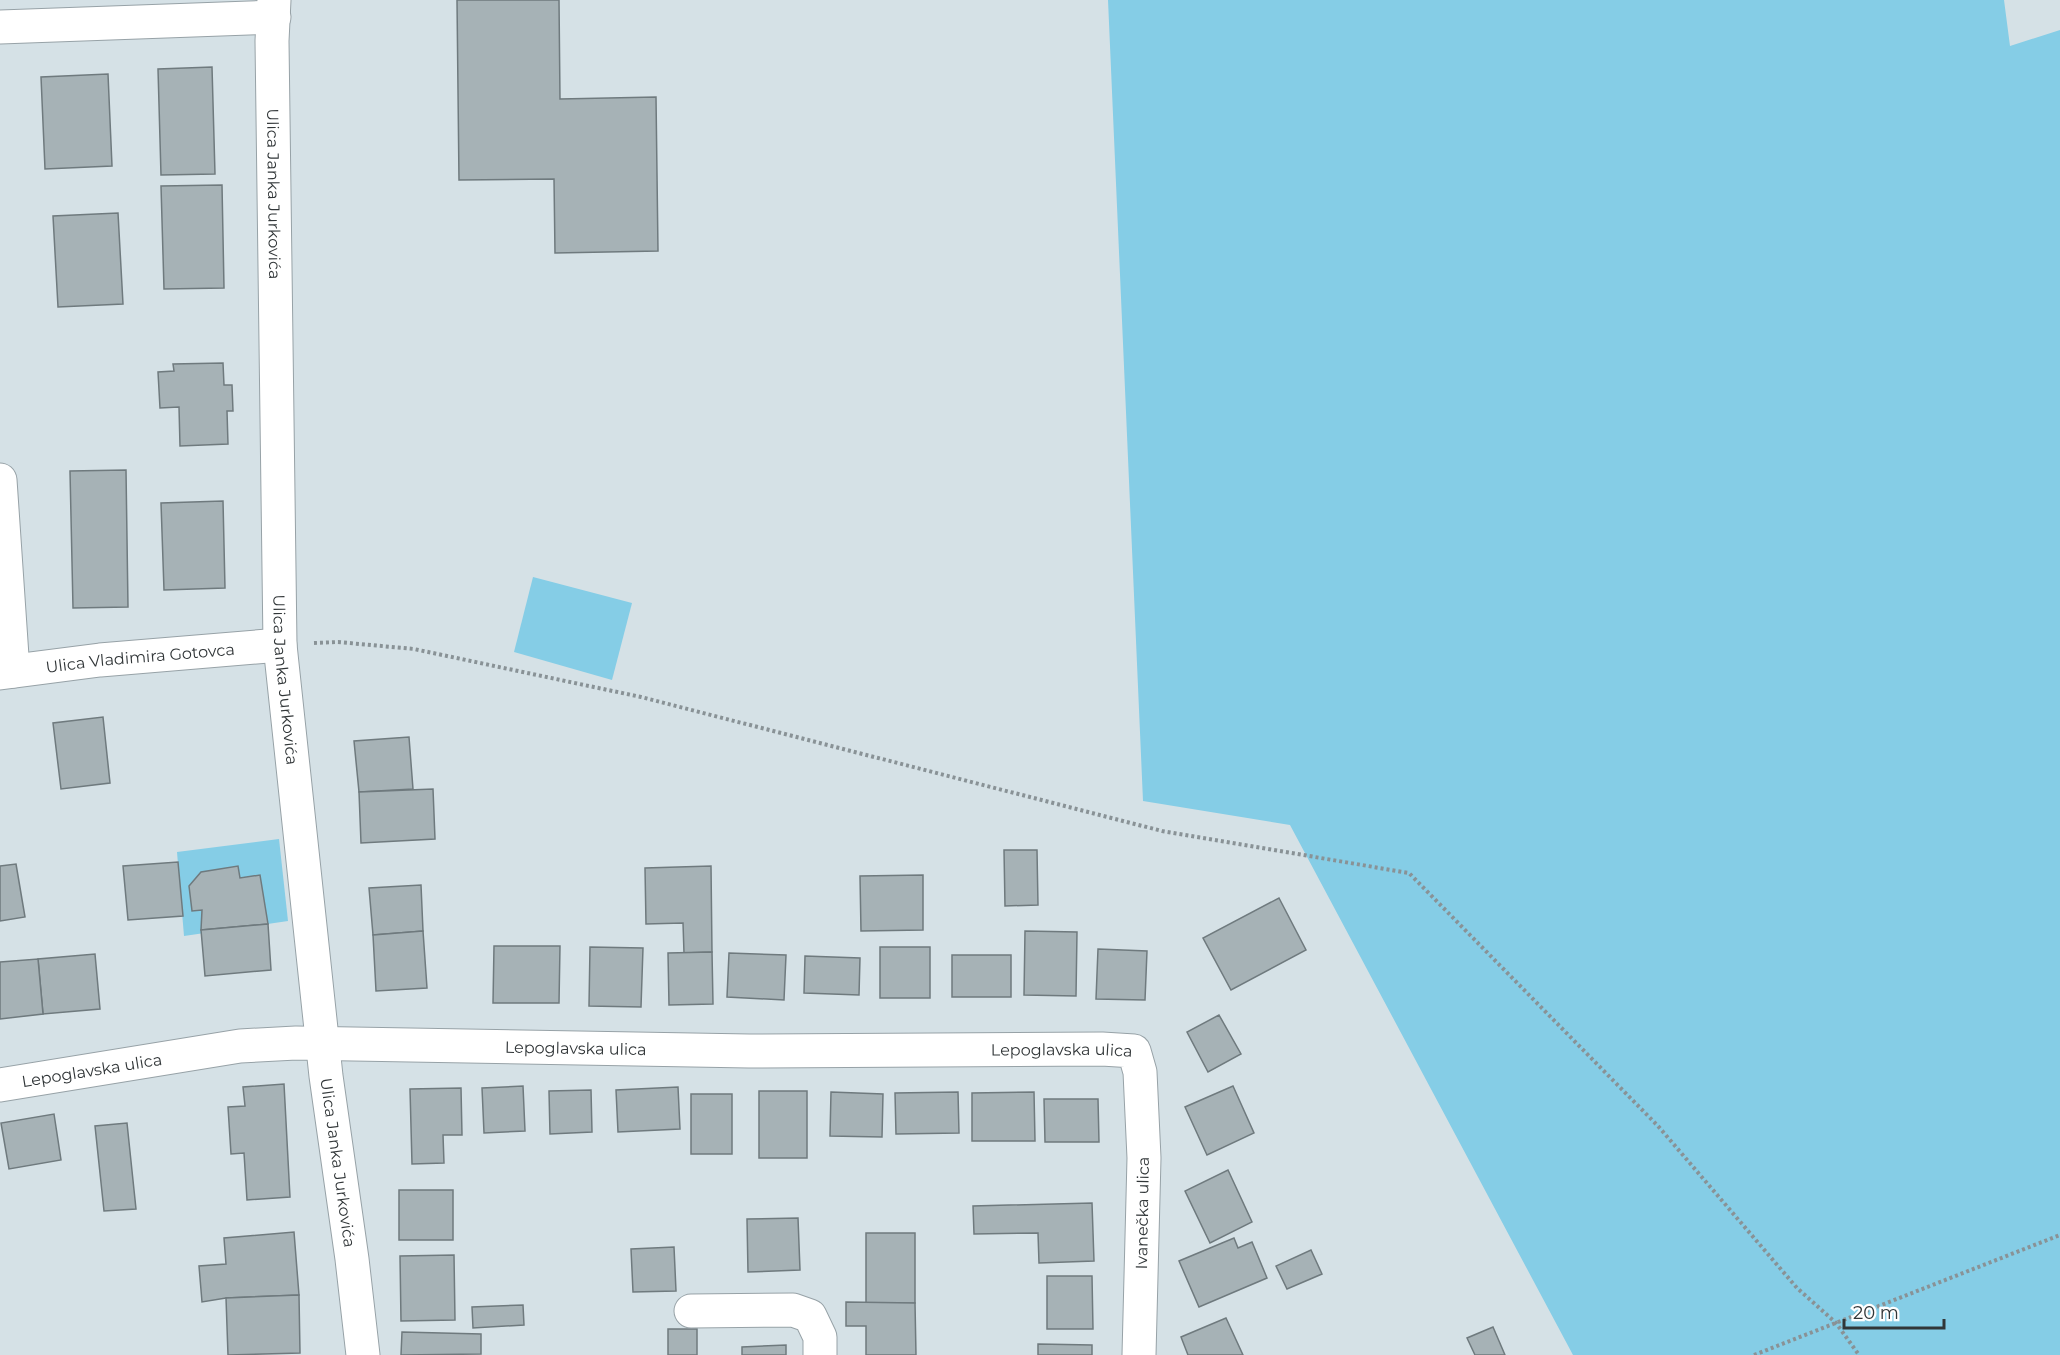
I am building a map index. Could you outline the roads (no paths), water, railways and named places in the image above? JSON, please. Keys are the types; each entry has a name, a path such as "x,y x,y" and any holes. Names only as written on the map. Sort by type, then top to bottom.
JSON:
{"street":[{"path":"0,27 274,8"},
{"name":"Ulica Janka Jurkovića","path":"274,8 280,645 322,1044 363,1355"},
{"path":"0,480 6,672"},
{"name":"Ulica Vladimira Gotovca","path":"6,672 100,660 280,645"},
{"name":"Lepoglavska ulica","path":"0,1085 240,1046 322,1044 749,1051 1102,1049 1134,1051 1140,1072"},
{"name":"Ivanečka ulica","path":"1139,1355 1144,1158 1140,1072"},
{"path":"691,1311 793,1310 810,1316 820,1337 820,1355"}]}
